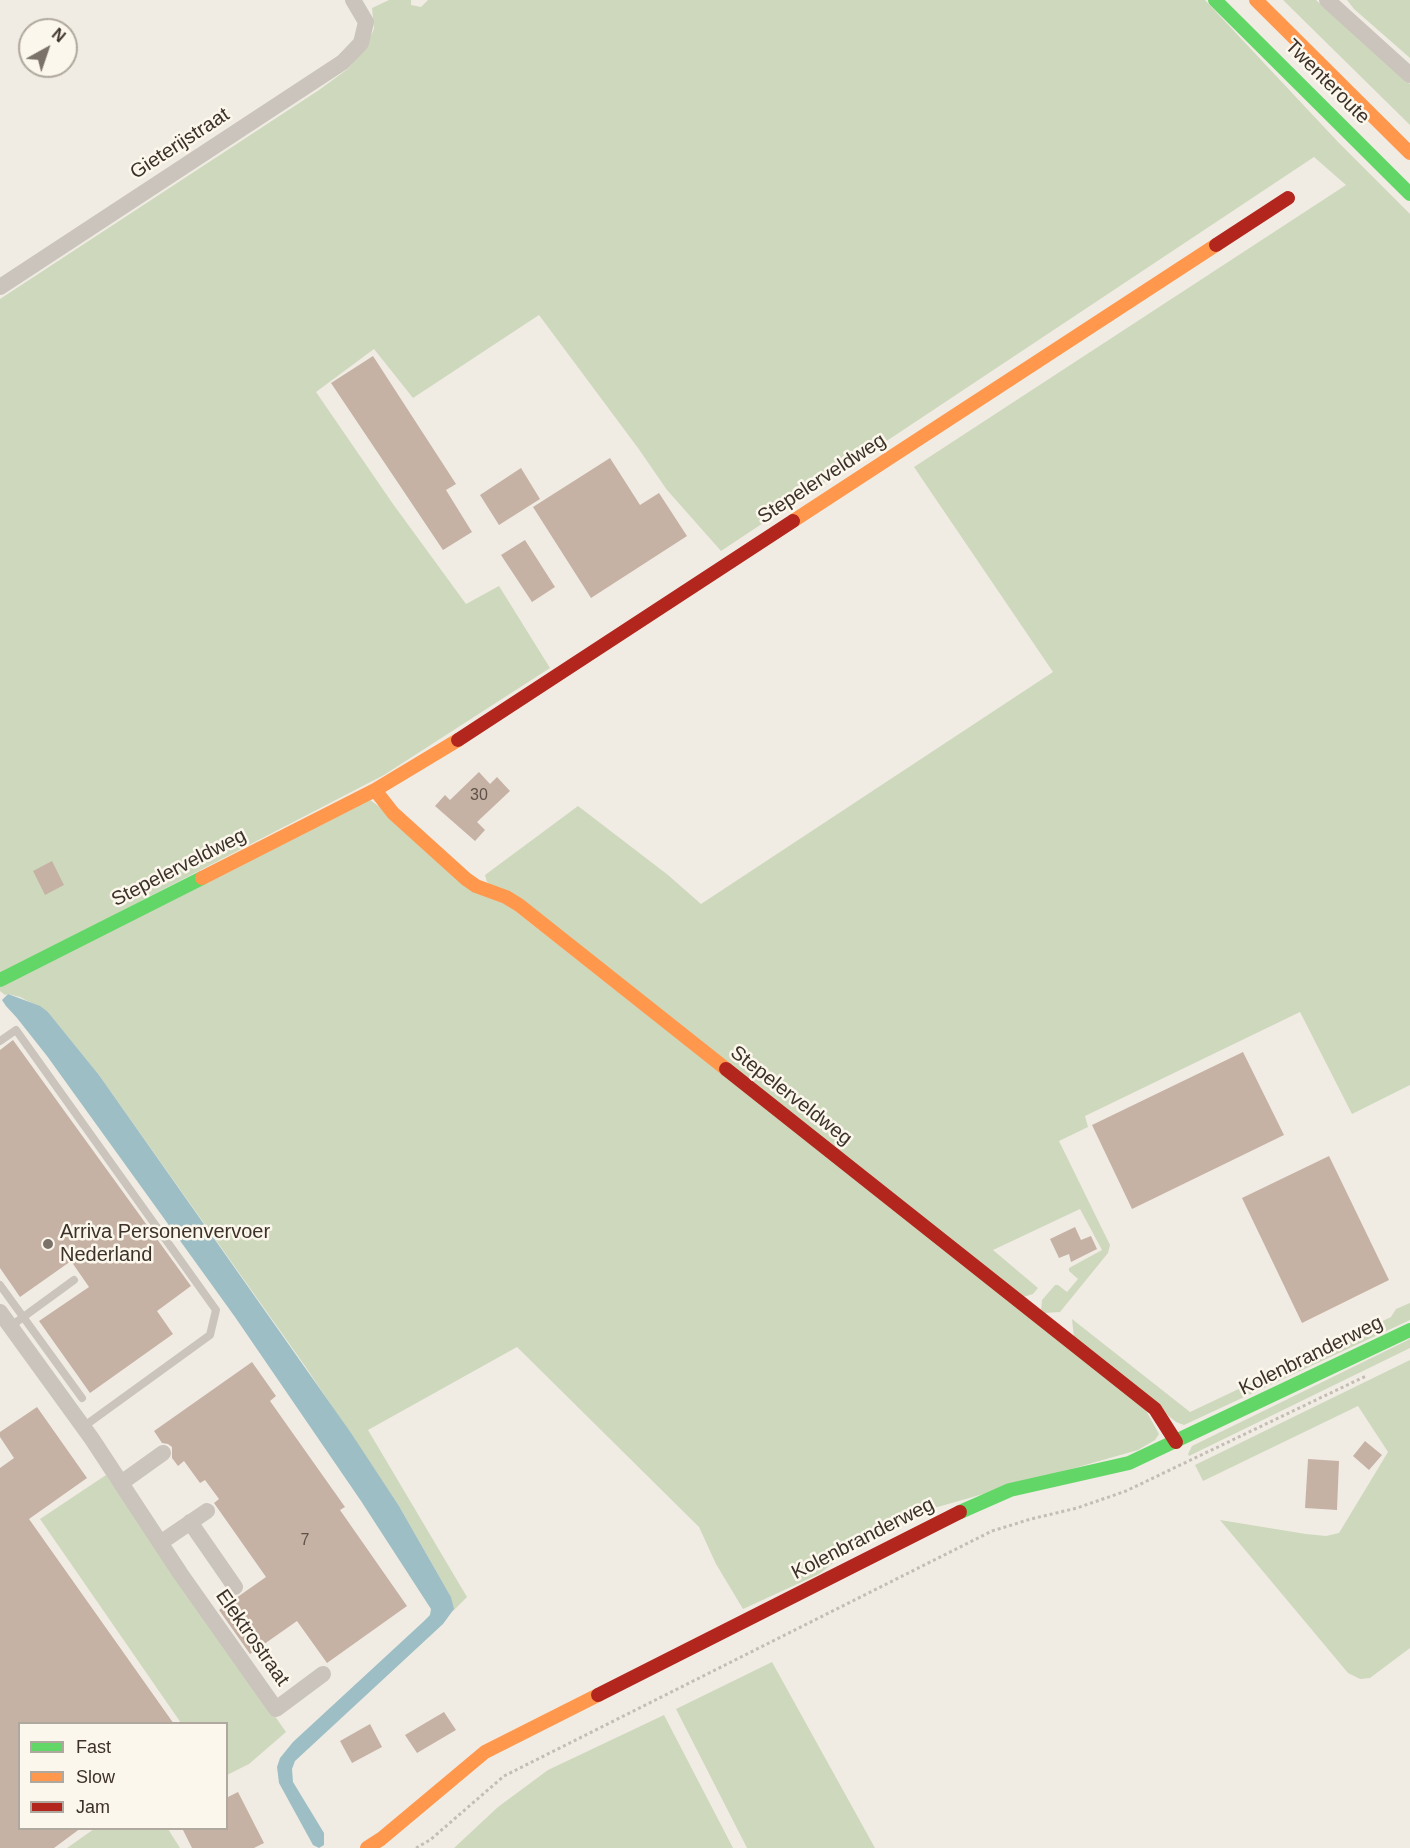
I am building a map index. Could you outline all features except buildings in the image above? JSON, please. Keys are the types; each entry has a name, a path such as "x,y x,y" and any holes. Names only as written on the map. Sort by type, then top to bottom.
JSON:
{"main road":[{"name":"Twenteroute","path":"1215,0 1410,194"},
{"name":"Twenteroute","path":"1256,0 1410,153"},
{"path":"1387,130 1410,148"},
{"name":"Stepelerveldweg","path":"0,980 375,790 466,734 1288,198"},
{"name":"Stepelerveldweg","path":"375,790 393,813 466,879 476,886 507,897 528,912 1155,1409 1176,1442"},
{"name":"Kolenbranderweg","path":"367,1848 381,1839 484,1752 911,1537 1010,1490 1129,1462 1176,1442 1410,1330"}],"street":[{"name":"Gieterijstraat","path":"0,287 343,62 361,43 366,22 353,0"},
{"path":"1327,0 1410,75"},
{"name":"Elektrostraat","path":"0,1312 18,1321 55,1373 83,1427 160,1543 276,1709 323,1674"},
{"path":"121,1483 163,1453"},
{"path":"160,1543 207,1511"},
{"name":"Elektrostraat","path":"190,1522 235,1587"}],"lane":[{"path":"0,1041 16,1029 216,1310 210,1335 83,1427"},
{"path":"0,1285 18,1321 74,1280"},
{"path":"55,1373 82,1398"}],"path":[{"path":"416,1848 430,1840 504,1776 992,1531 1077,1508 1126,1491 1368,1375"}],"green space":[{"path":"389,0 411,0 411,5 421,7 428,0 1205,0 1338,142 1410,214 1410,1085 1352,1114 1300,1012 1085,1116 1088,1127 1059,1141 1110,1245 1108,1253 1060,1312 1044,1313 1041,1311 1042,1300 1055,1285 1067,1292 1078,1279 1069,1271 1069,1268 1102,1250 1080,1209 993,1250 1038,1288 1033,1294 1023,1297 487,882 485,875 578,806 668,875 701,904 1053,672 914,467 1346,185 1314,157 721,551 667,490 539,315 413,398 374,349 316,392 393,504 466,604 499,586 550,668 384,775 0,974 0,299 349,68 367,44 374,29 372,8"},
{"path":"1283,0 1316,0 1410,84 1410,125"},
{"path":"1347,0 1410,0 1410,58 1354,9"},
{"path":"369,799 505,903 1144,1407 1159,1434 1155,1440 1138,1450 927,1510 858,1544 819,1574 743,1609 716,1564 699,1527 517,1347 368,1430 467,1597 453,1611 451,1597 399,1506 305,1366 99,1075 48,1012 20,997 5,995 0,991 0,985"},
{"path":"1410,1303 1410,1320 1184,1425 1176,1422 1074,1338 1072,1319 1190,1412 1391,1317 1396,1309"},
{"path":"1410,1339 1410,1348 1189,1456 1192,1446"},
{"path":"1410,1360 1410,1648 1370,1678 1360,1679 1348,1673 1220,1520 1306,1534 1326,1536 1339,1533 1388,1452 1358,1406 1203,1481 1195,1465"},
{"path":"106,1475 286,1732 249,1764 228,1774 228,1722 180,1722 40,1519"},
{"path":"772,1662 875,1848 747,1848 676,1709"},
{"path":"664,1715 733,1848 454,1848 498,1807 548,1770"},
{"path":"93,1830 169,1830 180,1848 67,1848"}],"water":[{"path":"8,994 40,1006 48,1012 99,1075 351,1433 399,1506 451,1597 454,1609 443,1624 295,1761 292,1769 293,1782 324,1833 324,1845 319,1848 313,1845 279,1783 277,1767 280,1758 293,1742 423,1622 430,1615 431,1609 361,1501 235,1317 47,1056 6,1006 2,1000"}],"traffic: fast":[{"path":"1215,0 1410,194"},
{"path":"0,980 202,878"},
{"path":"960,1512 1010,1490 1129,1463 1410,1330"}],"traffic: slow":[{"path":"1256,0 1410,153"},
{"path":"793,521 1216,245"},
{"path":"202,878 375,790 458,740"},
{"path":"375,790 393,813 466,879 476,886 506,897 519,905 726,1069"},
{"path":"367,1848 381,1839 485,1752 598,1695"}],"traffic: jam":[{"path":"1216,245 1288,198"},
{"path":"458,740 793,521"},
{"path":"726,1069 1155,1409 1176,1442"},
{"path":"598,1695 960,1512"}],"place":[{"name":"Arriva Personenvervoer Nederland","path":"48,1244"}]}
